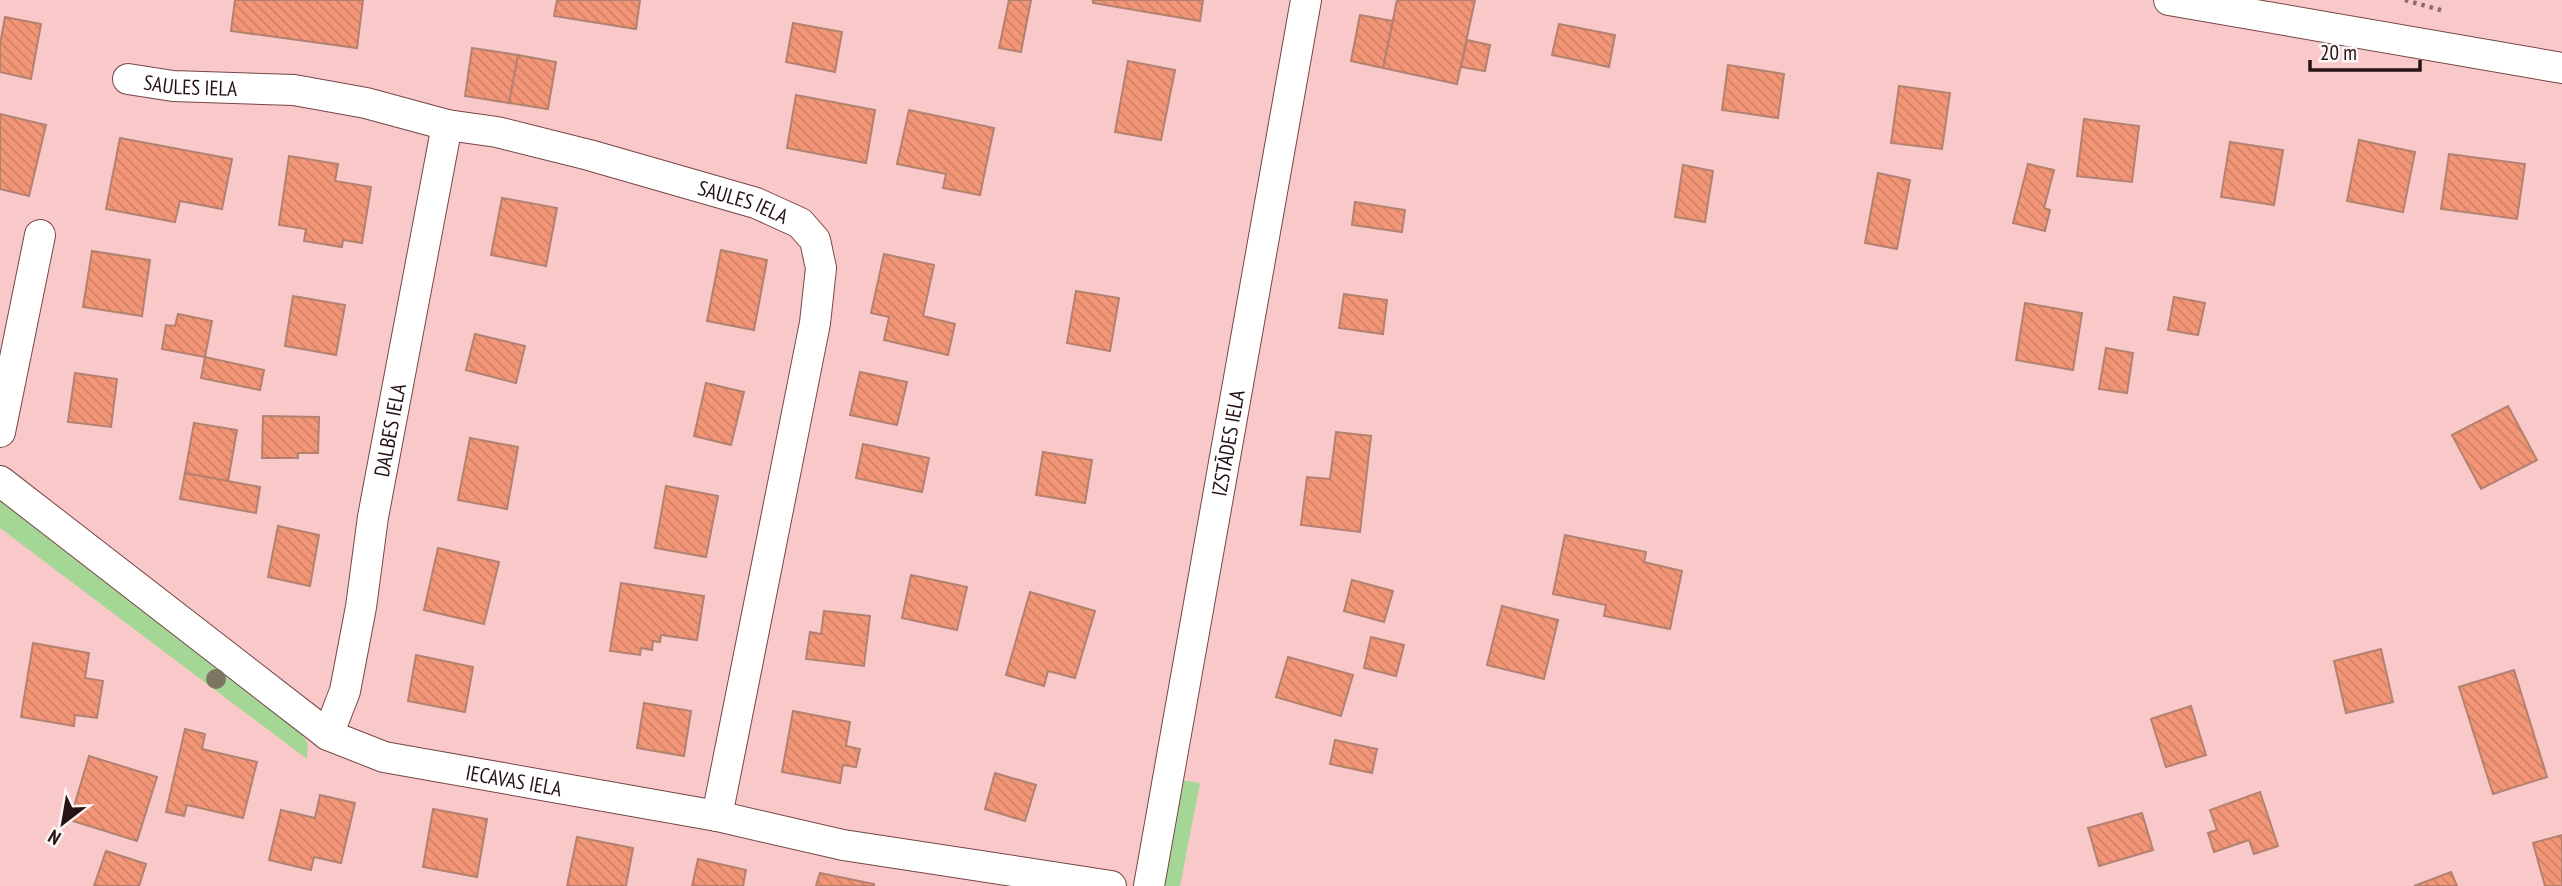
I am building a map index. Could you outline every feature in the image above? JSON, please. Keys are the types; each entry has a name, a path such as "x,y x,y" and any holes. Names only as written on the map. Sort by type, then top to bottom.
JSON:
{"street":[{"name":"IZSTĀDES IELA","path":"1149,886 1307,0"},
{"path":"2169,0 2562,68"},
{"name":"SAULES IELA","path":"128,79 173,86 294,90 366,103 447,125 497,132 756,203 800,223 815,240 821,268 815,323 717,816"},
{"name":"DALBES IELA","path":"328,736 345,691 361,607 373,517 447,125"},
{"path":"0,432 40,235"},
{"name":"IECAVAS IELA","path":"0,481 328,736 384,757 717,816 843,845 1111,886"}],"green space":[{"path":"0,496 297,727 308,744 307,759 0,528"},
{"path":"1181,780 1200,783 1180,886 1163,886"}],"building":[{"path":"235,0 363,0 357,48 231,31"},
{"path":"557,0 640,0 636,29 554,16"},
{"path":"1009,0 1031,0 1021,52 999,48"},
{"path":"1093,0 1203,0 1200,21 1093,3"},
{"path":"1397,0 1475,0 1457,84 1383,68"},
{"path":"1360,15 1393,21 1383,68 1351,61"},
{"path":"5,17 41,24 31,79 0,72 0,44"},
{"path":"793,23 842,32 835,72 786,62"},
{"path":"1559,24 1615,35 1609,67 1552,55"},
{"path":"1467,40 1490,45 1485,71 1461,67"},
{"path":"472,48 518,55 509,103 465,96"},
{"path":"518,55 556,62 548,109 509,103"},
{"path":"1128,61 1175,70 1161,140 1115,132"},
{"path":"1728,65 1784,74 1778,118 1722,110"},
{"path":"1899,86 1950,93 1942,149 1891,143"},
{"path":"796,95 875,110 866,163 787,148"},
{"path":"909,110 994,128 980,195 943,188 946,174 897,164"},
{"path":"0,114 46,125 29,196 0,189"},
{"path":"2084,119 2139,126 2132,182 2077,176"},
{"path":"120,138 232,159 222,209 180,201 175,222 106,209"},
{"path":"2359,140 2415,152 2403,212 2347,201"},
{"path":"2230,142 2283,150 2274,205 2221,197"},
{"path":"2449,154 2525,164 2517,219 2441,209"},
{"path":"289,156 338,164 335,181 371,187 362,243 343,240 342,247 304,241 306,229 279,225"},
{"path":"2028,164 2054,170 2044,208 2050,210 2045,231 2013,223"},
{"path":"1683,165 1713,171 1705,222 1675,217"},
{"path":"1878,173 1910,180 1897,249 1865,243"},
{"path":"502,198 557,208 546,266 491,255"},
{"path":"1355,202 1405,210 1402,232 1352,225"},
{"path":"721,250 767,260 754,330 707,321"},
{"path":"92,251 150,260 142,316 83,307"},
{"path":"884,254 934,265 923,316 955,324 948,355 884,340 889,317 871,313"},
{"path":"1076,291 1119,298 1110,351 1067,343"},
{"path":"1344,294 1387,300 1383,334 1339,328"},
{"path":"293,296 345,305 336,355 285,346"},
{"path":"2174,297 2205,303 2198,335 2168,330"},
{"path":"2025,303 2082,313 2073,370 2016,360"},
{"path":"178,314 212,321 205,357 162,349 166,325 175,326"},
{"path":"475,334 525,346 516,383 466,370"},
{"path":"2106,348 2133,353 2127,393 2099,389"},
{"path":"205,357 264,370 260,390 201,378"},
{"path":"860,372 907,382 897,425 850,415"},
{"path":"75,373 117,379 111,427 68,422"},
{"path":"706,383 744,392 731,445 694,436"},
{"path":"2508,406 2537,460 2481,489 2452,435"},
{"path":"263,416 319,417 318,453 298,453 298,458 262,458"},
{"path":"194,423 237,430 228,481 185,473"},
{"path":"1336,432 1371,436 1360,532 1301,525 1307,477 1330,479"},
{"path":"470,438 518,447 507,509 458,500"},
{"path":"863,444 929,458 922,492 856,478"},
{"path":"1043,452 1092,460 1085,503 1036,495"},
{"path":"185,473 260,487 256,513 180,499"},
{"path":"666,486 718,496 706,557 655,548"},
{"path":"278,526 319,535 310,586 268,577"},
{"path":"1565,535 1646,552 1644,562 1682,571 1670,629 1604,616 1606,605 1553,594"},
{"path":"438,548 499,562 484,624 424,610"},
{"path":"911,575 967,587 957,630 902,618"},
{"path":"1352,580 1393,591 1384,622 1344,611"},
{"path":"621,583 704,596 697,640 661,635 660,642 653,641 652,650 641,648 640,655 610,651"},
{"path":"1030,592 1095,611 1075,678 1048,671 1044,686 1006,675"},
{"path":"1502,606 1558,620 1544,679 1487,665"},
{"path":"824,611 870,616 864,666 806,659 810,632 821,634"},
{"path":"1371,637 1404,645 1396,676 1364,668"},
{"path":"33,643 89,653 85,678 103,681 97,718 75,715 74,726 21,717"},
{"path":"2381,649 2393,702 2346,713 2334,661"},
{"path":"416,655 473,667 465,712 408,701"},
{"path":"1288,657 1353,675 1341,716 1276,697"},
{"path":"2514,670 2547,777 2493,794 2459,687"},
{"path":"644,703 691,711 684,756 637,748"},
{"path":"2191,706 2206,755 2166,767 2151,719"},
{"path":"793,711 850,722 846,746 860,749 856,767 843,765 840,783 782,772"},
{"path":"185,729 205,734 202,749 257,762 243,818 187,805 184,816 166,812"},
{"path":"1335,740 1377,749 1372,773 1330,764"},
{"path":"89,756 157,777 137,841 70,820"},
{"path":"995,773 1036,785 1025,821 985,809"},
{"path":"2260,792 2278,846 2254,854 2249,840 2214,852 2208,833 2217,830 2210,810"},
{"path":"320,795 355,803 341,863 314,857 311,870 269,860 281,810 315,818"},
{"path":"433,809 487,819 477,877 423,867"},
{"path":"2142,813 2153,850 2099,866 2088,828"},
{"path":"2562,835 2562,886 2545,886 2533,843"},
{"path":"577,837 633,848 626,886 567,886"},
{"path":"106,851 146,864 139,886 94,886"},
{"path":"698,859 746,870 743,886 692,886"},
{"path":"2451,872 2457,886 2414,886"},
{"path":"820,873 874,884 874,886 816,886"}]}
